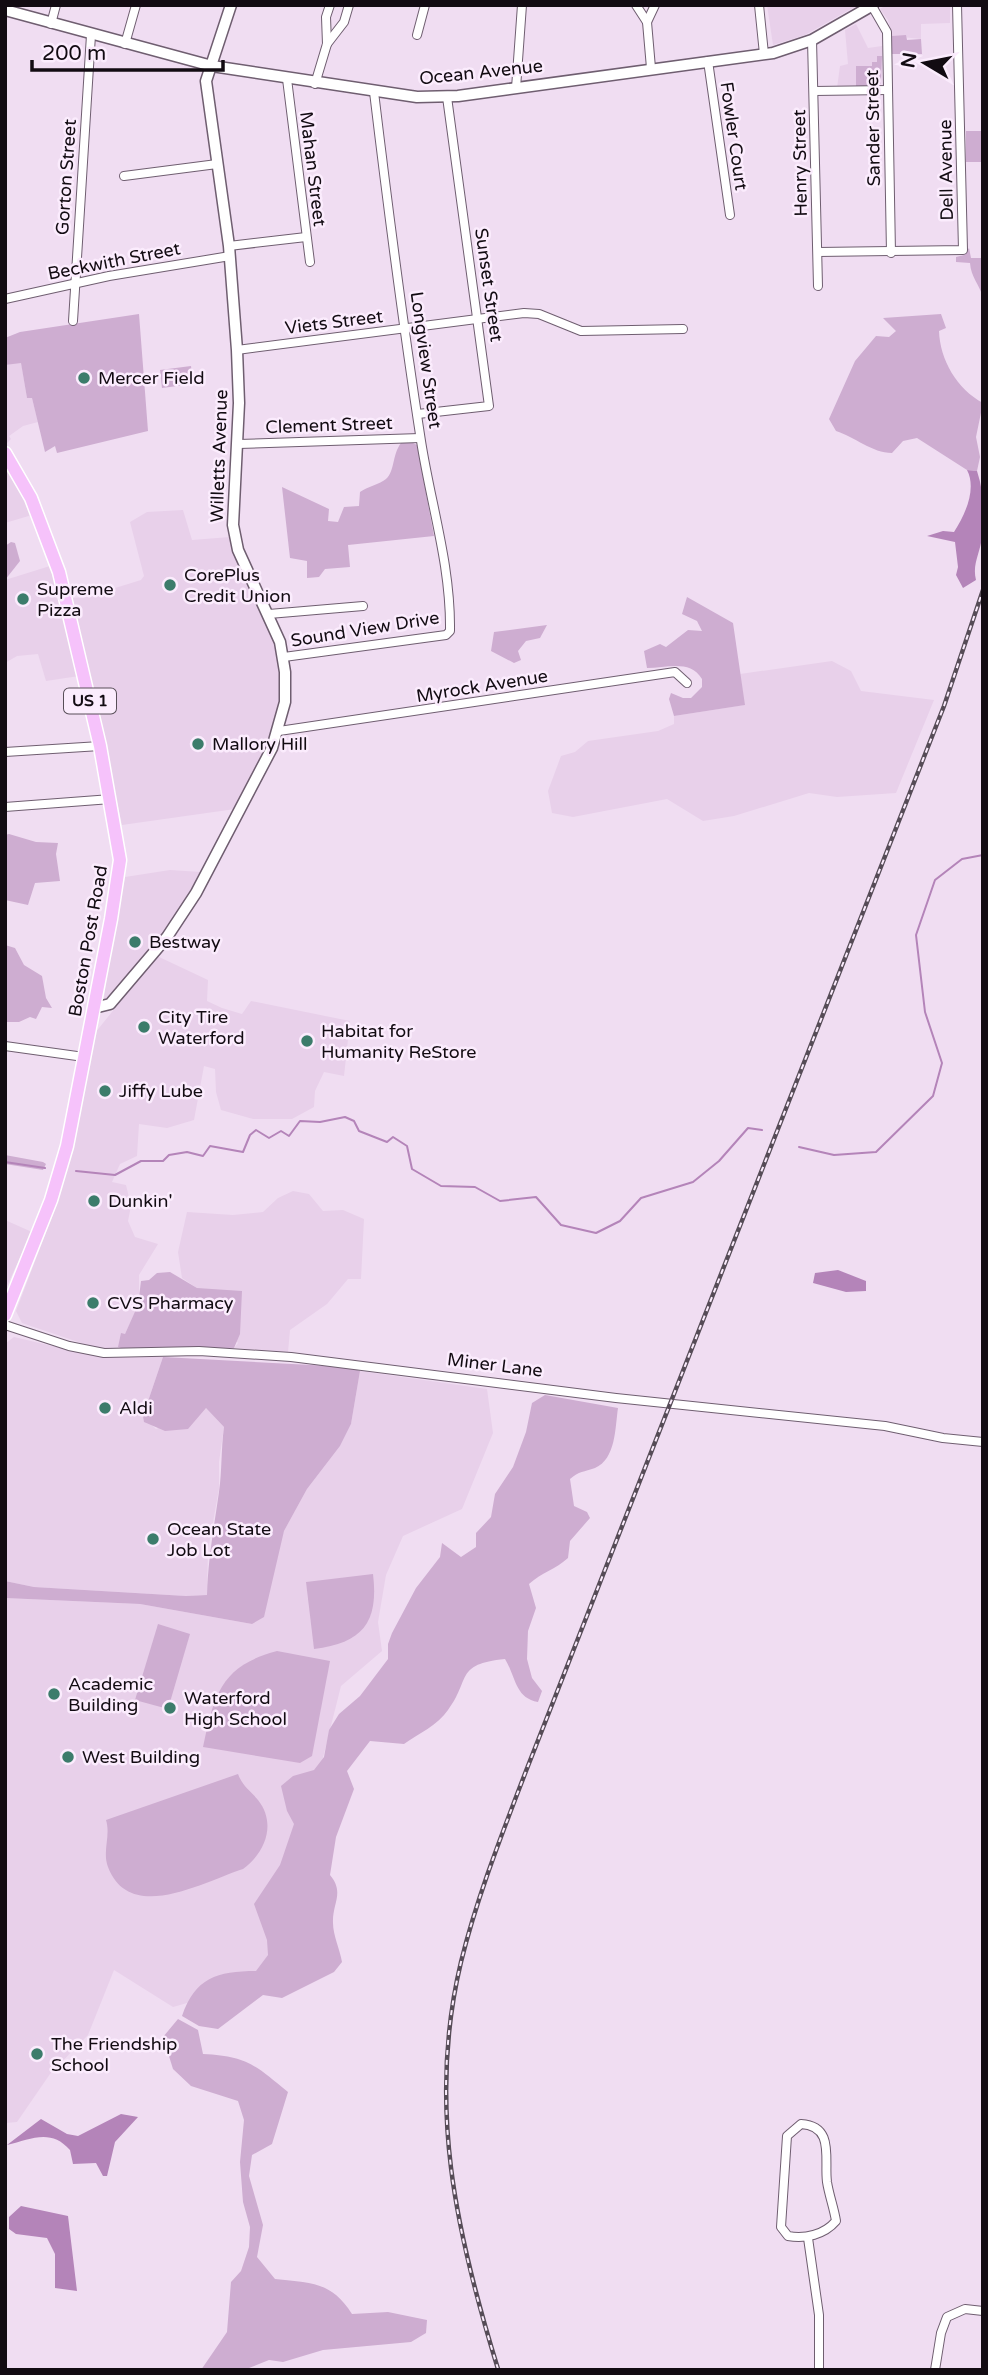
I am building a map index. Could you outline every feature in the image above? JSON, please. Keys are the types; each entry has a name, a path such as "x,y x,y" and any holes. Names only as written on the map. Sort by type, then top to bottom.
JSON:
{"main road":[{"name":"Boston Post Road","path":"5,453 32,498 58,572 111,799 119,876 66,1146 52,1197 5,1315"}],"street":[{"path":"51,24 56,5"},
{"path":"125,44 136,5"},
{"name":"Willetts Avenue","path":"94,1008 110,1004 150,959 187,909 279,731 286,693 284,657 269,614 236,540 233,506 238,444 237,350 229,251 206,81 230,5"},
{"path":"316,84 327,44 326,17 330,5"},
{"path":"327,44 344,22 349,5"},
{"path":"417,35 425,5"},
{"path":"516,88 522,5"},
{"path":"636,5 647,22 651,68"},
{"path":"647,22 655,5"},
{"path":"759,5 764,54"},
{"name":"Dell Avenue","path":"891,253 963,250 957,5"},
{"name":"Ocean Avenue","path":"5,10 212,66 374,92 447,97 764,54 812,40 873,6"},
{"name":"Sander Street","path":"873,6 887,32 891,253"},
{"name":"Gorton Street","path":"73,321 91,35"},
{"name":"Henry Street","path":"812,40 818,286"},
{"name":"Fowler Court","path":"708,61 730,215"},
{"name":"Mahan Street","path":"287,79 310,262"},
{"path":"814,91 888,90"},
{"name":"Longview Street","path":"374,92 420,438 431,503 447,563 450,631"},
{"name":"Sunset Street","path":"418,414 489,406 447,97"},
{"path":"124,176 217,164"},
{"name":"Beckwith Street","path":"5,299 306,237"},
{"path":"818,252 891,253"},
{"name":"Viets Street","path":"237,350 524,313 539,314 581,331 683,330"},
{"name":"Clement Street","path":"238,444 420,438"},
{"path":"269,614 363,606"},
{"name":"Sound View Drive","path":"284,657 446,635 450,631"},
{"name":"Myrock Avenue","path":"279,731 675,673 687,683"},
{"path":"5,752 100,746"},
{"path":"5,807 111,799"},
{"path":"5,1046 84,1057"},
{"name":"Miner Lane","path":"5,1325 69,1346 104,1353 200,1351 292,1357 616,1398 885,1426 943,1438 983,1442"},
{"path":"802,2124 820,2130 825,2138 827,2183 836,2221 808,2238 788,2236 781,2227 787,2136 802,2124"},
{"path":"808,2238 819,2315 819,2370"},
{"path":"935,2370 941,2333 947,2317 954,2311 965,2309 983,2311"}],"shaded area":[{"path":"767,5 858,5 805,35 773,45"},
{"path":"886,5 950,5 950,23 921,24 921,39 892,36 888,20 880,9"},
{"path":"856,24 868,48 882,46 882,56 877,56 877,62 856,87 837,88 840,66 848,64 845,30"},
{"path":"906,35 907,40 921,39 922,54 892,54 892,36"},
{"path":"877,56 882,56 881,84 856,87 856,66 872,66 872,62 877,62"},
{"path":"966,131 983,131 983,162 966,162"},
{"path":"969,248 971,258 983,258 983,297 970,263 956,262 956,257 964,255"},
{"name":"Mercer Field","path":"139,314 148,431 57,453 55,446 45,452 32,398 27,398 21,363 5,365 5,338 20,332"},
{"path":"941,314 946,328 939,331 940,342 947,363 965,390 983,403 976,437 980,457 977,471 967,470 917,438 903,441 892,453 871,448 836,431 829,419 855,361 876,336 889,337 896,331 883,318"},
{"path":"21,362 27,398 32,398 38,422 23,426 9,436 11,439 6,444 5,365"},
{"path":"191,366 193,384 162,388 160,370"},
{"path":"411,442 417,445 434,536 348,545 350,567 325,569 319,577 307,578 307,561 290,558 282,487 329,509 328,521 338,522 344,507 359,506 360,492 389,476 401,443"},
{"path":"967,470 977,471 983,521 975,569 976,580 963,588 956,575 958,567 955,542 927,536 943,531 954,532 966,510 970,493"},
{"path":"10,472 32,515 5,523 5,473"},
{"path":"183,510 192,540 230,537 236,559 274,642 281,678 278,712 266,749 235,809 122,825 72,598 86,597 141,580 144,576 130,522 147,512"},
{"path":"11,542 15,543 20,561 5,580 5,546"},
{"path":"50,566 79,676 46,681 38,654 17,656 5,663 5,580"},
{"path":"687,597 733,623 745,705 674,716 669,699 671,693 691,698 702,687 702,679 685,667 647,668 644,651 660,644 666,647 688,630 702,631 697,621 682,614"},
{"path":"547,625 540,638 526,641 518,651 521,660 514,663 491,651 494,632"},
{"path":"832,661 851,671 861,691 934,700 896,793 837,797 809,793 734,816 703,821 667,799 573,817 552,813 548,791 561,756 575,752 588,741 658,731 674,724 674,716 744,705 740,674"},
{"path":"5,835 36,842 58,843 56,854 60,881 35,883 28,905 5,900"},
{"path":"170,870 201,872 166,931 108,999 104,999 109,955 125,877"},
{"path":"5,945 15,948 24,965 42,976 46,998 52,1008 42,1007 36,1019 30,1017 19,1022 5,1022"},
{"path":"157,956 208,980 207,1001 222,1008 242,1014 251,1001 350,1021 344,1076 324,1072 315,1091 314,1107 292,1119 253,1119 221,1110 216,1092 215,1069 204,1066 194,1120 167,1128 139,1124 137,1156 120,1164 112,1182 126,1185 131,1206 128,1221 135,1237 158,1244 139,1275 139,1305 125,1334 124,1349 99,1349 22,1323 16,1311 58,1201 75,1140 95,1033"},
{"path":"5,1155 46,1164 43,1170 5,1164"},
{"path":"293,1191 309,1194 323,1211 343,1210 364,1219 361,1279 348,1279 327,1304 290,1330 288,1352 234,1348 238,1343 197,1288 182,1278 178,1252 187,1212 233,1215 263,1212 278,1198"},
{"path":"5,1220 32,1232 5,1290"},
{"path":"838,1270 866,1281 866,1291 846,1292 813,1283 815,1273"},
{"path":"170,1272 197,1288 242,1291 240,1334 234,1348 118,1347 121,1333 125,1334 138,1305 141,1281 149,1280 157,1273"},
{"path":"14,1337 95,1356 163,1357 143,1416 156,1429 206,1408 224,1427 219,1462 219,1489 208,1550 207,1595 34,1587 5,1581 5,1344"},
{"path":"163,1357 349,1367 360,1371 351,1424 340,1446 307,1489 284,1531 264,1617 252,1624 140,1604 5,1598 5,1581 34,1587 207,1595 224,1427 206,1408 188,1429 165,1431 144,1422 143,1416"},
{"name":"Waterford High School","path":"360,1371 487,1389 493,1433 462,1509 403,1536 386,1575 378,1622 382,1651 341,1686 267,1980 173,2007 114,1970 88,2035 50,2074 17,2122 5,2123 5,1598 140,1604 252,1624 284,1531 307,1489 340,1446 351,1424"},
{"path":"545,1395 618,1408 613,1442 607,1458 595,1468 570,1479 574,1506 587,1512 590,1518 570,1541 568,1558 529,1584 536,1608 528,1631 527,1659 532,1678 542,1691 538,1702 530,1700 520,1691 505,1659 489,1661 471,1669 448,1710 428,1729 404,1744 370,1741 347,1771 354,1789 336,1837 330,1875 337,1887 333,1928 342,1962 334,1972 282,1998 263,1995 218,2029 199,2026 182,2016 187,2003 201,1985 219,1975 256,1971 268,1955 267,1940 254,1904 280,1865 294,1824 287,1811 281,1786 293,1776 314,1770 324,1757 329,1730 339,1714 360,1696 388,1659 388,1644 392,1633 416,1588 440,1557 442,1543 461,1557 476,1547 476,1533 491,1517 495,1494 513,1467 526,1432 532,1403"},
{"path":"373,1574 373,1606 364,1628 344,1642 314,1649 306,1582"},
{"path":"158,1624 190,1634 168,1709 135,1700"},
{"path":"277,1651 330,1661 312,1756 300,1763 203,1747 211,1712 223,1685 243,1665"},
{"path":"238,1774 264,1809 267,1819 266,1838 251,1862 243,1869 170,1894 150,1896 133,1893 119,1884 106,1861 106,1820"},
{"path":"178,2019 198,2030 203,2054 230,2057 250,2064 288,2092 272,2144 252,2155 249,2176 263,2225 257,2257 275,2279 310,2283 328,2289 352,2314 388,2312 427,2320 426,2333 411,2342 323,2350 283,2362 269,2360 244,2370 201,2370 227,2332 231,2282 241,2271 249,2247 250,2227 243,2202 240,2162 244,2120 238,2101 191,2086 173,2069 163,2037"},
{"path":"121,2114 138,2117 115,2142 107,2176 103,2176 96,2163 73,2164 70,2150 56,2139 40,2137 7,2145 41,2119 67,2134 78,2136"},
{"path":"21,2206 68,2216 77,2291 55,2288 55,2254 47,2238 16,2234 9,2229 9,2217"}],"waterway":[{"path":"799,1147 834,1155 876,1152 933,1096 942,1063 925,1012 916,935 935,880 962,859 983,855"},
{"path":"76,1171 115,1175 141,1161 163,1161 169,1155 187,1152 203,1156 210,1146 243,1152 250,1135 256,1130 269,1138 281,1131 289,1136 300,1121 320,1122 345,1117 354,1121 359,1131 387,1142 393,1137 407,1146 412,1169 441,1186 475,1187 500,1201 536,1197 561,1225 596,1233 620,1221 641,1198 693,1182 719,1161 748,1128 762,1130"},
{"path":"5,1162 45,1168"}],"railway":[{"path":"498,2369 459,2218 447,2117 451,2015 467,1938 490,1866 526,1771 944,706 983,590"}],"place":[{"name":"Mercer Field","path":"84,378"},
{"name":"CorePlus Credit Union","path":"170,585"},
{"name":"Supreme Pizza","path":"23,599"},
{"name":"Mallory Hill","path":"198,744"},
{"name":"Bestway","path":"135,942"},
{"name":"City Tire Waterford","path":"144,1027"},
{"name":"Habitat for Humanity ReStore","path":"307,1041"},
{"name":"Jiffy Lube","path":"105,1091"},
{"name":"Dunkin'","path":"94,1201"},
{"name":"CVS Pharmacy","path":"93,1303"},
{"name":"Aldi","path":"105,1408"},
{"name":"Ocean State Job Lot","path":"153,1539"},
{"name":"Academic Building","path":"54,1694"},
{"name":"Waterford High School","path":"170,1708"},
{"name":"West Building","path":"68,1757"},
{"name":"The Friendship School","path":"37,2054"}]}
